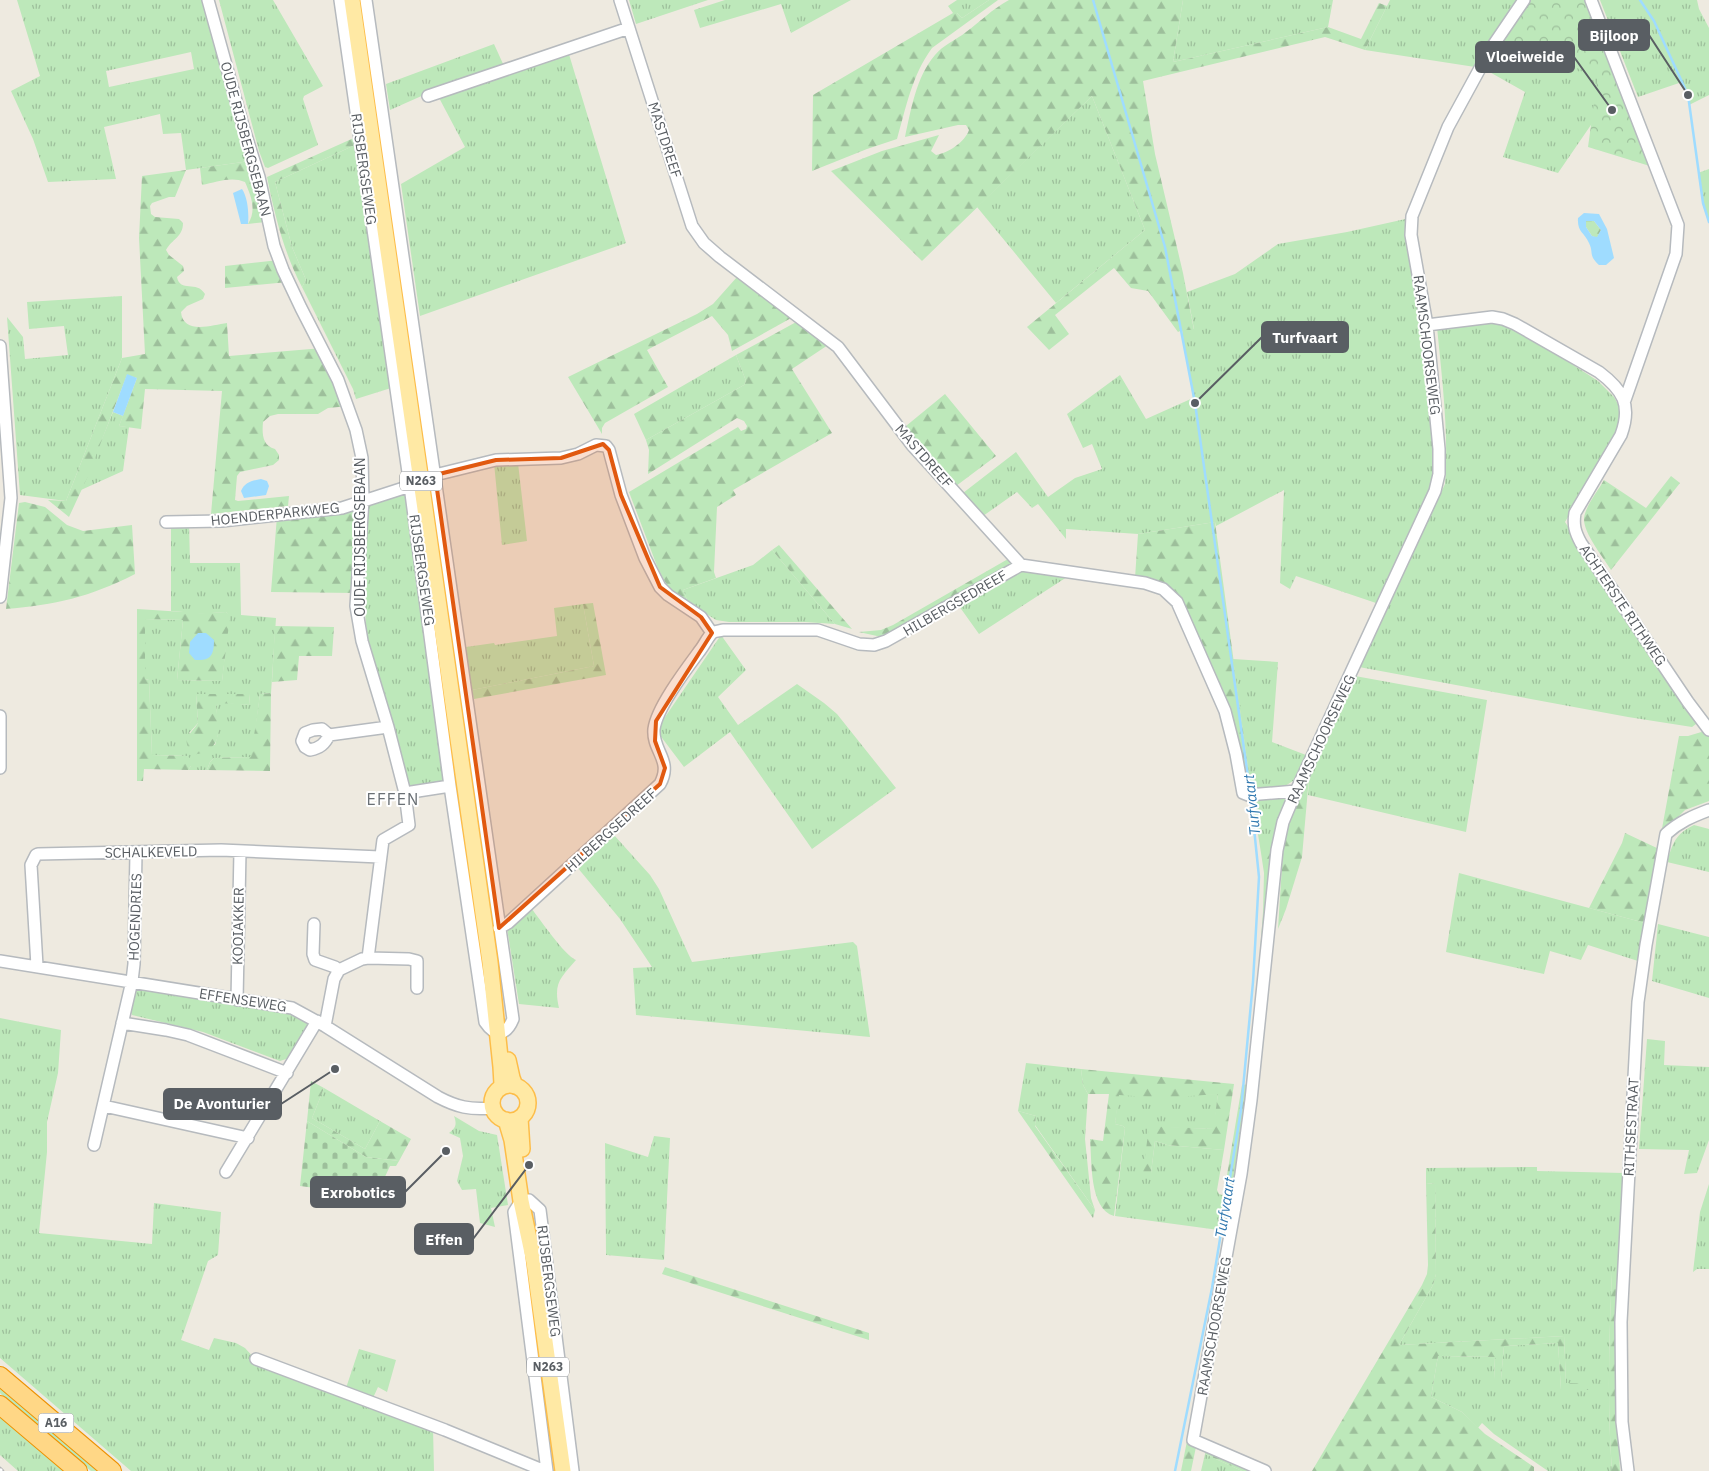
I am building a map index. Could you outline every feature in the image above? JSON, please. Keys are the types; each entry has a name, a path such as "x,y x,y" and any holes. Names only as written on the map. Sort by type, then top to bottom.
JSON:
{"highway":[{"name":"A16","path":"0,1376 112,1471"},
{"name":"A16","path":"0,1405 78,1471"}],"main road":[{"name":"RIJSBERGSEWEG","path":"352,0 490,962 505,1028 509,1066 516,1086"},
{"name":"RIJSBERGSEWEG","path":"500,1088 502,1084 501,1067 505,1028"},
{"name":"N263","path":"513,1119 525,1113 528,1106 524,1093 516,1086"},
{"path":"500,1088 516,1086"},
{"name":"N263","path":"492,1108 495,1093 500,1088"},
{"path":"492,1108 500,1117 513,1119"},
{"name":"RIJSBERGSEWEG","path":"513,1119 512,1140 526,1206 563,1471"}],"street":[{"name":"OUDE RIJSBERGSEBAAN","path":"208,0 259,176 274,246 282,270 338,380 348,406 362,458 363,500 356,606 362,641 405,793 409,825 383,840 368,958"},
{"name":"RIJSBERGSEWEG","path":"340,0 410,486 450,786 485,1022 491,1030 505,1028 499,928 366,0"},
{"name":"MASTDREEF","path":"620,0 692,226 704,243 838,347 912,445 1020,565"},
{"name":"RAAMSCHOORSEWEG","path":"1265,1471 1193,1440 1241,1174 1251,1100 1277,850 1283,822 1296,791 1435,491 1439,474 1439,449 1427,325 1411,235 1412,216 1448,127 1490,50 1524,0"},
{"name":"ACHTERSTE RITHWEG","path":"1591,0 1678,225 1676,254 1625,400 1624,426 1621,435 1575,513 1573,522 1575,532 1581,543 1709,730"},
{"path":"428,96 629,28"},
{"path":"1427,325 1492,317 1503,319 1599,372 1611,381 1625,400"},
{"path":"0,346 11,498 0,597"},
{"path":"435,475 496,460 561,458 578,454 596,445 606,446 609,450 621,495 645,558 660,587 668,595 701,617 712,633"},
{"name":"HOENDERPARKWEG","path":"166,522 222,520 342,508 410,486"},
{"path":"1020,565 1145,583 1163,589 1177,602 1225,712 1236,754 1240,787 1243,793 1251,795 1296,791"},
{"name":"HILBERGSEDREEF","path":"499,928 508,923 660,784 665,768 664,760 655,741 656,721 676,684 712,633 723,630 818,630 859,644 874,645 886,642 1020,565"},
{"path":"0,716 0,768"},
{"path":"329,735 388,728"},
{"path":"405,793 450,786"},
{"name":"RITHSESTRAAT","path":"1628,1471 1622,1422 1621,1322 1638,1002 1666,834 1692,816 1709,810"},
{"name":"SCHALKEVELD","path":"36,966 31,865 38,854 221,850 380,857"},
{"name":"HOGENDRIES","path":"94,1145 132,981 136,852"},
{"name":"KOOIAKKER","path":"237,1000 240,852"},
{"path":"314,924 313,954 315,960 340,970"},
{"path":"226,1172 287,1073 321,1023 334,979 340,970 368,958 409,959 417,962 417,988"},
{"name":"EFFENSEWEG","path":"0,961 292,1008 321,1023 438,1097 458,1107 492,1108"},
{"path":"122,1023 188,1035 287,1073"},
{"path":"104,1106 248,1138"},
{"name":"RIJSBERGSEWEG","path":"526,1206 546,1471"},
{"name":"RIJSBERGSEWEG","path":"526,1206 573,1471"},
{"path":"256,1360 445,1430 546,1471"}],"highlighted area":[{"path":"603,444 609,450 621,495 660,587 701,617 712,633 656,721 655,741 665,768 660,784 499,928 435,475 496,460 561,458"}],"green space":[{"path":"17,0 204,0 248,159 243,162 186,170 181,133 163,134 160,114 104,127 116,179 48,182 33,139 11,91 40,76","holes":["191,52 194,69 109,87 106,71"]},
{"path":"219,0 273,0 323,86 304,96 303,99 318,145 268,168 265,167 259,151"},
{"path":"629,0 708,0 636,24"},
{"path":"725,0 851,0 791,33 781,4 700,28 694,10"},
{"path":"957,0 989,0 962,18 957,13 953,13 948,6"},
{"path":"989,0 998,0 932,48 925,58 915,80 897,139 812,171 813,95 953,13 957,13 962,18"},
{"path":"1009,0 1183,0 1173,62 1328,27 1361,39 1379,3 1387,6 1365,50 1325,37 1143,81 1155,154 1183,273 1194,330 1178,332 1148,291 1131,288 1114,268 1055,315 1069,334 1049,350 1027,327 1145,230 1092,96 922,261 831,171 882,151 939,135 931,151 936,155 960,143 969,130 966,125 958,125 905,137 919,83 923,73 938,51"},
{"path":"1183,0 1333,0 1328,27 1173,62"},
{"path":"1390,0 1517,1 1475,67 1365,50"},
{"path":"1515,0 1590,0 1653,167 1588,147 1598,74 1497,46"},
{"path":"1600,0 1697,0 1699,9 1709,28 1709,95 1689,105 1682,82 1638,97"},
{"path":"494,44 504,66 444,86 390,110 386,84"},
{"path":"1501,45 1601,70 1593,122 1558,173 1503,157 1525,92 1486,70"},
{"path":"568,51 626,243 420,316 401,184 465,147 437,94"},
{"path":"1092,96 1145,230 1056,303 977,207"},
{"path":"356,137 357,144 275,182 292,247 306,280 302,287 290,261 281,234 267,177"},
{"path":"357,144 391,388 356,399 353,389 302,287 306,280 292,247 275,182"},
{"path":"248,159 266,222 248,224 253,208 245,182 229,180 202,185 200,168 243,162"},
{"path":"1709,169 1709,222 1703,206 1698,173"},
{"path":"186,170 175,197 169,197 152,203 150,206 151,214 155,217 179,219 183,223 181,232 166,250 169,255 183,266 184,271 177,277 179,282 185,286 198,288 205,294 203,299 187,306 181,312 183,319 187,324 199,327 227,323 229,356 323,348 349,406 328,408 318,414 278,414 270,416 263,422 265,442 275,449 279,455 279,460 273,465 240,472 237,476 235,500 289,496 288,506 211,514 222,391 145,389 141,429 119,426 137,378 127,375 88,476 69,517 48,500 66,501 122,358 145,354 139,238 142,176"},
{"path":"1410,218 1429,378 1434,473 1431,486 1376,603 1296,576 1290,589 1280,583 1284,490 1216,526 1215,522 1138,534 1066,529 1066,539 1038,504 1032,508 1017,492 983,516 963,493 1016,452 1048,497 1075,478 1102,469 1092,444 1083,448 1067,414 1120,375 1146,419 1193,398 1182,330 1194,329 1187,292 1235,274 1278,244 1347,232"},
{"path":"1586,221 1594,221 1601,230 1597,238 1592,236 1586,227"},
{"path":"279,260 288,282 225,288 225,266"},
{"path":"737,277 793,317 732,351 728,335 712,316 647,350 668,387 605,423 602,428 602,434 568,377 697,314 713,304"},
{"path":"122,296 122,358 66,501 20,495 7,317 23,337 25,359 68,355 64,326 29,329 27,302"},
{"path":"798,321 828,345 792,369 832,433 733,490 736,495 717,507 714,572 716,578 683,590 688,602 672,591 665,582 629,492 738,427 741,431 746,429 747,426 744,421 737,418 648,474 649,450 646,440 744,385 746,381 736,355"},
{"path":"1488,322 1508,323 1598,381 1614,397 1619,406 1621,417 1614,439 1565,522 1652,655 1700,721 1692,727 1628,717 1359,667 1445,484 1446,426 1437,327"},
{"path":"736,355 746,381 744,385 646,440 634,414"},
{"path":"945,394 996,456 956,486 925,452 906,426"},
{"path":"660,407 666,412 663,419 651,429 646,428 644,417 646,414"},
{"path":"113,412 123,416 119,426 129,427 123,471 81,490"},
{"path":"494,463 518,463 527,541 502,545"},
{"path":"1671,476 1680,483 1611,570 1590,538 1584,518 1590,503 1604,480 1646,508"},
{"path":"407,494 447,783 411,790 368,639 364,589 368,504"},
{"path":"25,502 45,507 67,525 83,531 132,525 135,574 103,589 72,599 6,609 19,503"},
{"path":"359,506 356,593 271,592 277,516"},
{"path":"189,522 190,563 240,563 241,615 276,618 271,693 260,694 252,757 214,758 207,770 188,770 191,766 187,756 152,755 149,680 145,679 145,619 183,620 177,680 222,681 229,616 226,612 183,615 183,612 171,611 171,523","holes":["196,694 249,694 250,705 219,702 216,706 218,734 215,745 189,733 198,723"]},
{"path":"1215,522 1251,789 1247,789 1232,713 1182,603 1135,578 1138,534"},
{"path":"779,545 852,629 835,624 772,550"},
{"path":"772,550 835,624 729,622 716,620 688,602 683,590 753,565"},
{"path":"1008,559 1013,565 885,636 859,632 881,630 893,625"},
{"path":"1021,571 1067,577 979,634 959,606"},
{"path":"593,603 606,675 474,699 472,690 594,666 583,604"},
{"path":"583,604 594,666 472,690 466,647 557,636 554,608"},
{"path":"137,609 184,612 184,614 226,612 230,616 222,681 177,680 183,620 145,619 145,679 149,680 152,755 187,756 191,759 191,766 188,770 144,769 143,781 137,781"},
{"path":"275,626 334,627 332,656 299,656 297,680 272,682"},
{"path":"721,635 746,670 718,697 738,725 797,684 837,714 896,788 812,849 730,732 684,767 659,734 659,728 663,720"},
{"path":"1233,659 1278,662 1272,742 1306,755 1293,781 1285,786 1251,789"},
{"path":"1355,676 1487,700 1466,832 1308,795 1309,777"},
{"path":"271,693 270,771 207,770 214,758 251,757 260,694"},
{"path":"196,694 249,694 250,705 219,703 216,706 218,731 215,743 204,752 194,755 187,745 187,737 198,723"},
{"path":"1708,730 1709,801 1685,810 1661,834 1679,736 1688,736"},
{"path":"1309,777 1302,857 1278,929 1286,831"},
{"path":"1289,796 1274,853 1261,853 1252,797"},
{"path":"1694,825 1709,829 1709,872 1667,862 1676,840 1683,832"},
{"path":"1625,833 1659,849 1645,923 1589,908 1622,843"},
{"path":"614,835 650,875 659,889 692,962 853,942 857,946 870,1037 636,1015 633,968 652,967 620,919 577,867"},
{"path":"1261,853 1274,853 1241,1191 1225,1187 1242,1085 1250,1084 1263,912 1264,873"},
{"path":"1459,873 1645,923 1638,961 1588,945 1581,960 1550,951 1544,974 1446,952"},
{"path":"531,908 565,951 576,960 562,976 558,986 557,999 559,1008 519,1004 507,928"},
{"path":"1658,924 1709,937 1709,998 1652,981"},
{"path":"137,986 289,1013 311,1021 289,1058 280,1061 203,1032 132,1015"},
{"path":"0,1018 61,1030 58,1073 47,1122 47,1152 39,1233 152,1244 154,1203 221,1212 218,1255 208,1261 181,1340 209,1350 214,1338 236,1343 245,1348 256,1360 433,1428 434,1471 131,1471 0,1358"},
{"path":"1647,1039 1665,1041 1664,1065 1709,1067 1709,1140 1697,1173 1684,1174 1689,1150 1639,1149"},
{"path":"1026,1063 1081,1069 1083,1085 1088,1094 1085,1139 1091,1198 1095,1210 1035,1125 1036,1116 1018,1111"},
{"path":"1081,1069 1234,1084 1224,1150 1167,1145 1155,1141 1151,1173 1143,1173 1149,1126 1213,1129 1218,1094 1163,1098 1119,1095 1115,1124 1125,1128 1114,1216 1106,1212 1100,1204 1093,1183 1090,1139 1103,1141 1109,1094 1088,1094 1083,1085"},
{"path":"311,1081 324,1088 312,1118 365,1149 380,1121 411,1139 399,1161 366,1157 307,1121"},
{"path":"324,1088 380,1121 365,1149 312,1118"},
{"path":"1218,1094 1214,1129 1149,1127 1151,1173 1155,1141 1167,1145 1224,1150 1217,1190 1219,1194 1232,1198 1226,1231 1115,1216 1125,1128 1115,1124 1118,1095"},
{"path":"1018,1111 1036,1116 1035,1126 1095,1210 1093,1218"},
{"path":"454,1116 479,1131 497,1135 508,1205 491,1208 495,1227 480,1223 476,1189 462,1190 457,1181 463,1156 460,1138 449,1133 455,1126"},
{"path":"307,1121 366,1157 399,1161 396,1166 390,1166 376,1196 300,1186"},
{"path":"654,1136 670,1138 664,1260 606,1255 605,1143 648,1157"},
{"path":"1537,1167 1537,1171 1624,1173 1620,1272 1612,1273 1609,1347 1612,1471 1548,1471 1494,1434 1482,1423 1478,1428 1462,1412 1431,1397 1438,1356 1495,1357 1494,1379 1501,1379 1504,1346 1558,1343 1561,1390 1603,1384 1566,1384 1564,1336 1399,1345 1433,1285 1436,1274 1435,1184 1426,1183 1426,1168"},
{"path":"1426,1183 1435,1184 1436,1274 1433,1285 1399,1345 1564,1336 1566,1383 1603,1384 1604,1390 1561,1390 1558,1343 1504,1346 1501,1380 1494,1379 1495,1357 1438,1356 1431,1397 1462,1412 1485,1434 1534,1467 1534,1471 1312,1471 1427,1274"},
{"path":"1709,1184 1709,1269 1697,1269 1693,1272 1700,1212"},
{"path":"665,1267 869,1333 869,1340 662,1274"},
{"path":"1612,1272 1620,1272 1616,1392 1620,1471 1612,1471 1610,1446 1609,1372"},
{"path":"359,1349 396,1360 387,1392 378,1387 373,1398 346,1388"},
{"path":"1201,1371 1197,1442 1191,1471 1181,1471"},
{"path":"0,1383 103,1471 91,1471 5,1398 0,1393"},
{"path":"0,1416 64,1471 18,1471 0,1455"},
{"path":"1206,1446 1261,1471 1242,1471 1205,1454"},
{"path":"1205,1454 1242,1471 1201,1471"}],"water":[{"path":"242,189 248,206 248,224 241,224 233,193"},
{"path":"1584,213 1599,214 1607,229 1614,258 1606,265 1599,265 1592,256 1589,243 1581,232 1578,218","holes":["1586,221 1594,221 1601,230 1597,237 1592,236 1586,227"]},
{"path":"127,374 137,378 123,416 113,412"},
{"path":"261,479 267,481 269,486 266,495 244,498 241,491 245,486 252,481"},
{"path":"198,633 206,633 214,640 213,650 208,658 195,660 189,653 190,642"}],"waterway":[{"name":"Turfvaart","path":"1093,0 1165,247 1195,403 1250,791"},
{"path":"1640,0 1654,21 1688,95 1703,203 1709,222"},
{"name":"Turfvaart","path":"1175,1471 1212,1288 1241,1110 1253,982 1259,877 1251,799"}],"place":[{"name":"Bijloop","path":"1688,95"},
{"name":"Vloeiweide","path":"1612,110"},
{"name":"Turfvaart","path":"1195,403"},
{"name":"De Avonturier","path":"335,1069"},
{"name":"Exrobotics","path":"446,1151"},
{"name":"Effen","path":"529,1165"}],"district":[{"name":"EFFEN","path":"393,799"}]}
